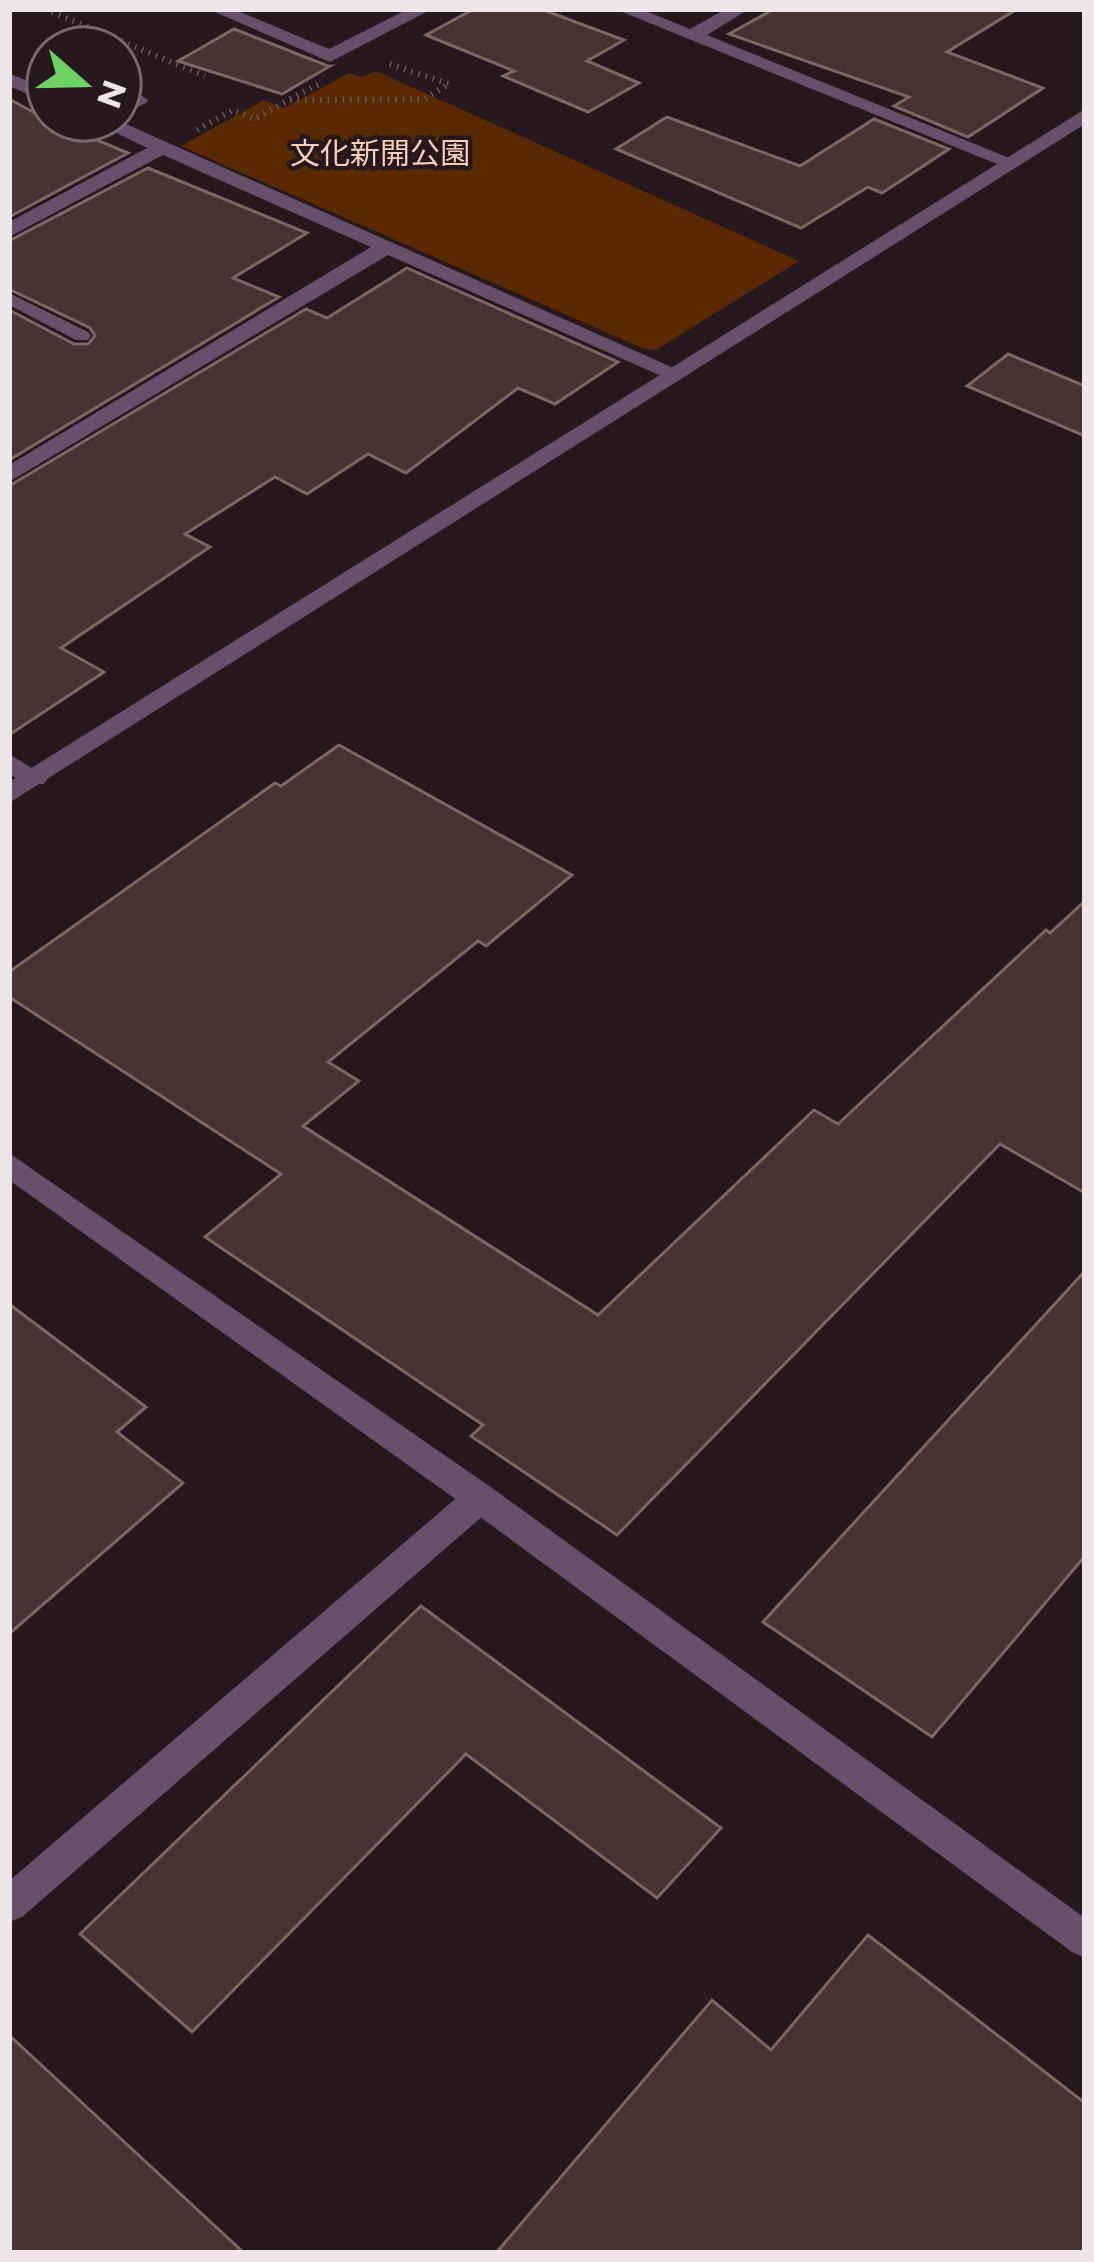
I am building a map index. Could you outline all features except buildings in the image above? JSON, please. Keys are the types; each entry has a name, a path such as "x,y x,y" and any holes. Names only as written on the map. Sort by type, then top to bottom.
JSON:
{"street":[{"path":"217,9 330,56 423,9"},
{"path":"623,9 1009,162"},
{"path":"691,36 740,9"},
{"path":"9,794 1085,115"},
{"path":"144,140 674,373"},
{"path":"9,231 162,148"},
{"path":"9,475 386,248"},
{"path":"9,763 34,778"},
{"path":"9,1164 480,1498 1085,1940"},
{"path":"9,1905 480,1498"}],"lane":[{"path":"9,298 82,336"}],"path":[{"path":"45,9 205,76"},
{"path":"162,148 233,110 254,118 289,100 424,99 449,84"}],"green space":[{"name":"文化新開公園","path":"376,71 799,261 656,350 644,349 181,146 264,100 284,108 349,73 362,77"}]}
